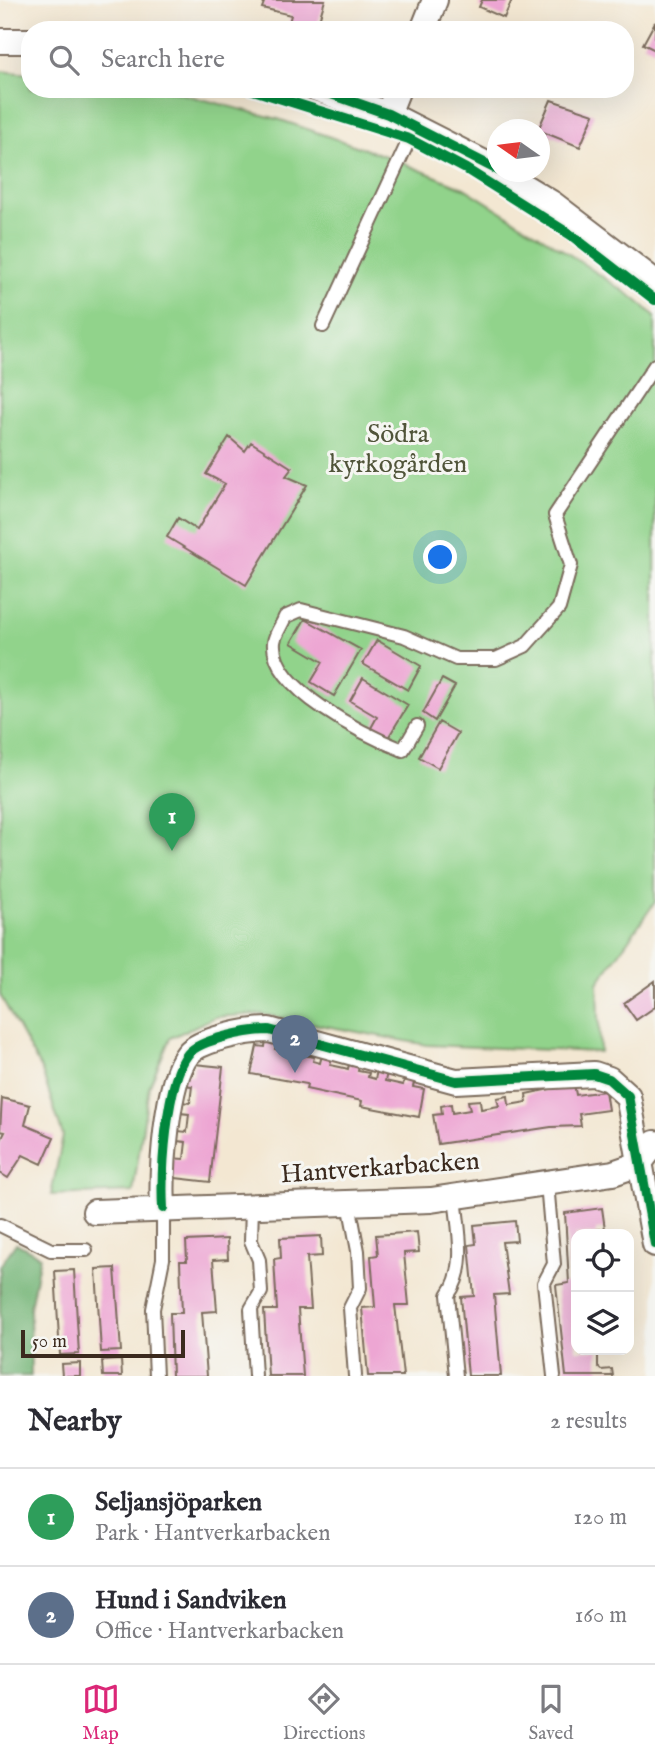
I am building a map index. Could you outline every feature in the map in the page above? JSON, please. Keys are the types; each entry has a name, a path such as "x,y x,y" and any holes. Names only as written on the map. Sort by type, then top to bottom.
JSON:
{"street":[{"path":"427,21 435,0"},
{"path":"0,41 21,41"},
{"path":"343,98 388,114 487,165"},
{"path":"388,114 394,98"},
{"path":"517,182 652,271"},
{"path":"163,1208 161,1174 177,1070 189,1052 197,1047 254,1030 294,1036 456,1081 594,1074 609,1079 628,1096 655,1244"},
{"path":"639,1164 655,1143"},
{"name":"Hantverkarbacken","path":"95,1212 455,1197 613,1172 639,1164"}],"lane":[{"path":"323,326 415,127"},
{"path":"417,726 403,750 362,734 295,685 277,663 274,642 285,617 300,610 313,613 404,636 456,659 496,659 524,646 558,608 571,565 555,515 655,365"},
{"path":"547,1183 554,1264 544,1283 554,1376"},
{"path":"455,1197 460,1242 458,1282 449,1296 456,1376"},
{"path":"349,1203 358,1251 360,1287 349,1308 355,1376"},
{"path":"252,1206 251,1241 260,1260 261,1292 251,1309 255,1376"},
{"path":"156,1376 153,1309 163,1259 163,1208"},
{"path":"0,1225 51,1250 86,1250"}],"green space":[{"name":"Södra kyrkogården","path":"0,71 21,73 21,98 198,98 278,119 388,157 464,188 560,248 634,298 655,316 655,902 598,983 600,1052 427,1045 261,1014 215,1017 170,1038 149,1087 133,1192 51,1195 63,1136 42,1071 0,995"},
{"path":"16,1243 40,1256 30,1308 31,1376 0,1376 0,1266"}],"building":[{"path":"265,0 325,0 319,21 289,21 291,15 262,8"},
{"path":"482,0 512,0 504,18 479,7"},
{"path":"655,22 655,50 643,44"},
{"path":"551,100 594,114 580,147 550,135 550,119 543,119"},
{"path":"229,437 245,451 251,442 292,468 286,476 307,485 246,585 167,537 178,518 197,530 225,484 206,474"},
{"path":"305,619 361,650 334,696 311,682 323,662 291,643"},
{"path":"377,640 421,666 408,690 363,664"},
{"path":"363,678 408,705 388,738 371,728 377,717 350,701"},
{"path":"442,679 455,686 435,721 423,713"},
{"path":"439,722 458,733 438,768 419,757"},
{"path":"655,981 655,1007 636,1020 624,1003"},
{"path":"266,1039 277,1041 275,1049 293,1053 295,1044 305,1046 303,1055 314,1057 313,1061 320,1063 322,1055 332,1057 330,1065 348,1069 350,1060 360,1062 358,1071 369,1073 368,1077 375,1079 377,1071 387,1073 385,1081 403,1085 405,1076 415,1078 413,1087 424,1089 419,1117 361,1106 362,1101 306,1089 307,1084 251,1074 257,1046 265,1047"},
{"path":"194,1064 223,1067 210,1182 167,1177 169,1158 184,1159 186,1142 177,1141 178,1131 187,1132 189,1114 180,1113 181,1102 190,1103 192,1086 183,1085 184,1074 193,1075"},
{"path":"574,1084 576,1095 605,1091 608,1110 579,1114 581,1126 551,1127 438,1144 433,1115 442,1114 441,1106 451,1104 452,1113 470,1110 468,1101 480,1100 481,1109 499,1106 497,1098 508,1096 509,1105 527,1102 526,1094"},
{"path":"2,1098 30,1105 25,1125 54,1137 42,1164 23,1155 8,1178 0,1173 0,1142 5,1132 0,1131"},
{"path":"602,1208 605,1229 571,1229 571,1355 598,1355 598,1367 601,1370 612,1369 613,1376 566,1376 556,1285 569,1283 565,1213"},
{"path":"515,1221 517,1241 502,1242 509,1294 494,1295 501,1376 468,1376 461,1297 474,1296 469,1245 476,1244 474,1225"},
{"path":"417,1232 419,1252 404,1253 409,1305 395,1305 403,1376 368,1376 362,1308 375,1307 371,1256 378,1255 376,1235"},
{"path":"321,1236 322,1256 307,1257 311,1309 298,1309 303,1376 268,1376 264,1310 277,1310 274,1259 281,1258 280,1238"},
{"path":"227,1239 228,1259 213,1260 217,1311 202,1312 207,1376 172,1376 170,1313 182,1313 180,1261 187,1261 186,1241"},
{"path":"115,1268 121,1351 101,1352 96,1269"},
{"path":"74,1270 79,1354 60,1355 55,1271"},
{"path":"121,1360 122,1376 103,1376 102,1361"},
{"path":"80,1363 80,1376 62,1376 61,1364"}],"cycle path":[{"path":"279,98 409,139 466,169 571,235 655,300"},
{"path":"343,98 388,114 487,164"},
{"path":"163,1208 166,1128 175,1085 188,1054 214,1040 269,1030 456,1081 594,1074 609,1079 628,1096 655,1244"}],"place":[{"name":"Seljansjöparken","path":"172,851"},
{"name":"Hund i Sandviken","path":"295,1073"}]}
